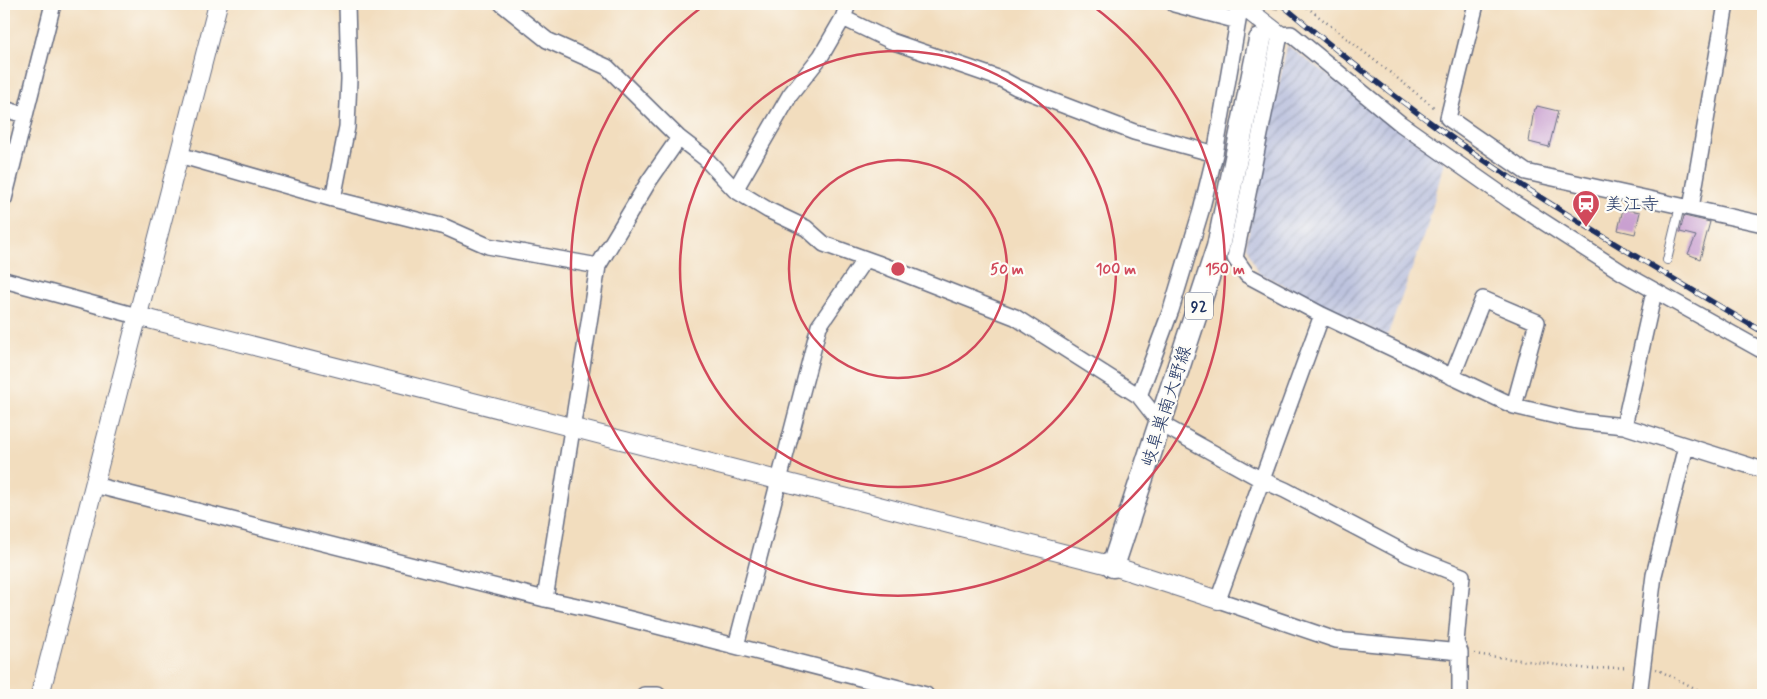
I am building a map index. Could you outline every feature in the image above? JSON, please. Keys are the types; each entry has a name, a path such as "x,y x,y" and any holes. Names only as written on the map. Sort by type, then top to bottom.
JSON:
{"main road":[{"name":"岐阜巣南大野線","path":"1113,566 1218,247 1270,37"}],"street":[{"path":"4,198 53,4"},
{"path":"40,695 218,4"},
{"path":"333,199 347,127 347,4"},
{"path":"502,4 547,40 608,67 679,138 705,158 735,190 768,210 806,228 824,244 1015,317 1140,396 1161,424 1262,480 1285,490 1409,555 1462,576 1456,642 1460,652 1460,695"},
{"path":"1174,4 1238,9 1270,37 1291,34 1401,124 1511,201 1654,292 1694,311 1763,351"},
{"path":"1476,4 1448,118 1526,172 1763,224"},
{"path":"1685,207 1726,4"},
{"path":"1140,396 1171,310 1201,211 1215,154 1238,9"},
{"path":"735,190 790,95 822,56 845,11 891,41 1001,80 1134,132 1215,154"},
{"path":"1270,37 1235,258 1247,275 1322,315 1514,406 1577,421 1624,426 1763,470"},
{"path":"4,109 25,115"},
{"path":"546,599 598,266 648,181 679,138"},
{"path":"179,155 333,199 445,227 488,246 598,266"},
{"path":"736,646 819,326 865,259"},
{"path":"4,280 137,316 1113,566 1336,640 1460,652"},
{"path":"1624,426 1654,292"},
{"path":"1452,377 1483,299 1538,322 1514,406"},
{"path":"1218,600 1322,315"},
{"path":"1639,695 1654,575 1686,446"},
{"path":"94,485 926,695"},
{"path":"644,695 658,695"}],"lane":[{"path":"1666,260 1685,207"}],"path":[{"path":"1303,4 1448,118"},
{"path":"1460,652 1589,669 1633,666 1643,663 1710,695"}],"shaded area":[{"path":"1287,45 1444,162 1427,228 1388,334 1384,335 1257,272 1246,245"}],"building":[{"path":"1537,106 1558,111 1549,147 1529,142 1534,109"},
{"path":"1623,209 1640,212 1635,234 1618,230"},
{"path":"1684,216 1710,222 1700,259 1688,254 1696,236 1680,232"}],"tunnel":[{"path":"1260,40 1268,4"}],"railway":[{"path":"1281,4 1378,83 1477,156 1599,234 1763,332"}],"place":[{"name":"美江寺","path":"1586,228"}]}
